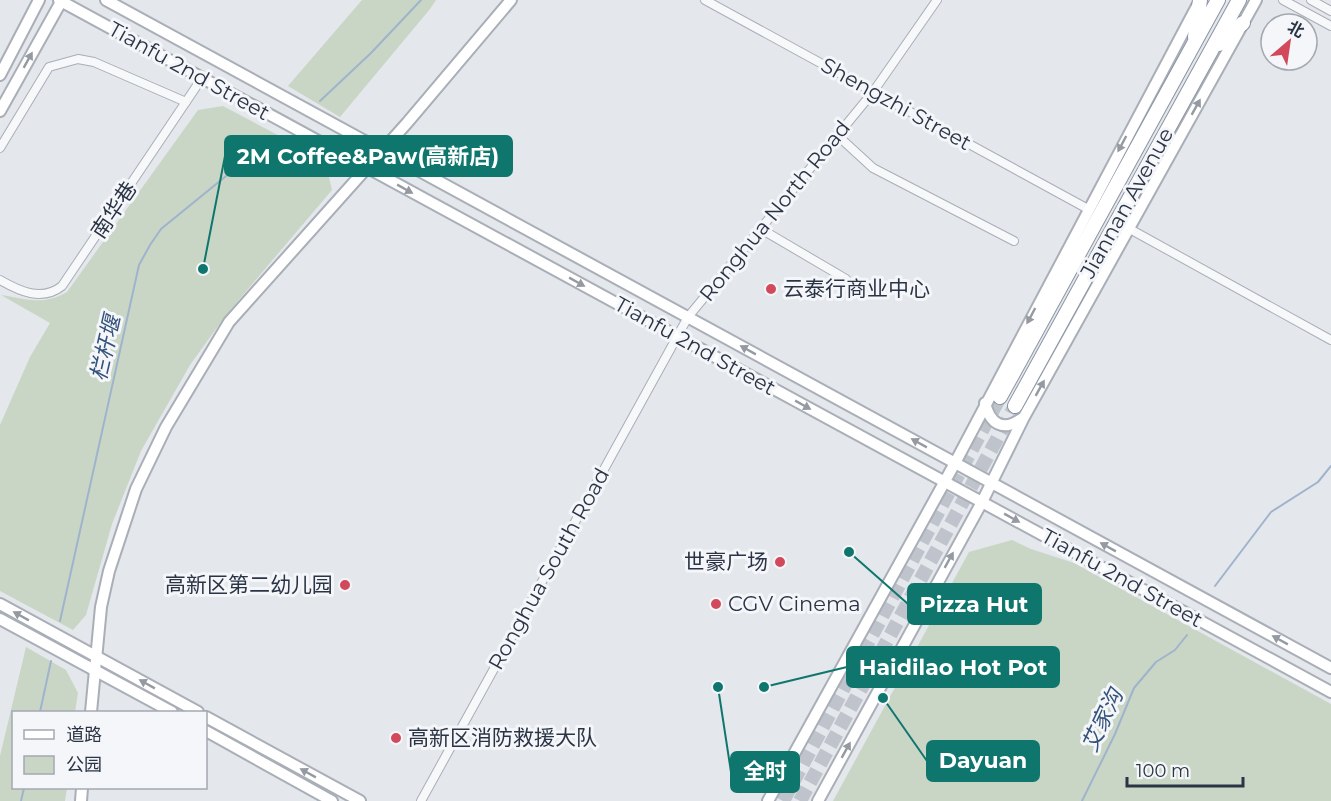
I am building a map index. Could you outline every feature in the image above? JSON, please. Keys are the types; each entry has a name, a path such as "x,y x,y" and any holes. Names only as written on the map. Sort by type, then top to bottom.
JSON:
{"highway":[{"path":"1195,44 1200,0"},
{"name":"Jiannan Avenue","path":"1000,397 1218,0"},
{"name":"Jiannan Avenue","path":"1019,412 1239,0"},
{"path":"1210,51 1243,23"}],"main road":[{"path":"0,75 39,0"},
{"path":"0,111 61,0"},
{"name":"Tianfu 2nd Street","path":"61,0 1331,692"},
{"name":"Tianfu 2nd Street","path":"106,0 1331,668"},
{"path":"91,711 101,607 118,539 136,489 166,427 229,322 365,167 407,123 511,0"},
{"path":"768,801 955,463 1200,0"},
{"path":"985,404 991,418 1001,426 1011,426 1128,228 1256,0"},
{"path":"818,801 982,502 1019,412"},
{"path":"0,604 196,711"},
{"path":"0,619 170,711"},
{"path":"207,718 360,801"},
{"path":"207,732 332,801"}],"street":[{"name":"Shengzhi Street","path":"705,0 1088,209"},
{"name":"Ronghua North Road","path":"678,337 688,317 873,92 937,0"},
{"path":"1283,0 1331,26"},
{"path":"1311,0 1331,11"},
{"path":"0,148 49,66 78,59 94,62 186,102"},
{"name":"南华巷","path":"0,280 31,294 41,294 62,286 202,78"},
{"path":"837,135 873,168 1014,241"},
{"path":"1128,228 1331,340"},
{"path":"761,229 846,279"},
{"name":"Ronghua South Road","path":"421,801 678,337"}],"green space":[{"path":"362,0 436,0 340,117 288,86"},
{"path":"223,106 325,160 332,190 226,315 190,365 141,451 112,524 86,615 73,630 0,591 0,425 30,357 50,323 1,295 27,300 42,300 67,292 198,110"},
{"path":"1012,540 1031,549 1074,563 1331,704 1331,801 833,801 969,552"},
{"path":"26,647 66,670 78,693 75,711 12,711 12,789 67,789 65,801 0,801 0,756"}],"waterway":[{"name":"栏杆堰","path":"320,101 371,53 421,0"},
{"name":"栏杆堰","path":"60,621 139,265 161,229 274,137"},
{"name":"艾家沟","path":"1215,586 1271,512 1318,482 1331,466"},
{"name":"艾家沟","path":"1082,801 1115,734 1134,688 1156,662 1175,650 1187,635"},
{"name":"栏杆堰","path":"40,711 51,661"},
{"name":"栏杆堰","path":"21,801 24,789"}],"tunnel":[{"path":"783,801 1000,397"},
{"path":"800,801 1015,406"}],"place":[{"name":"2M Coffee&Paw(高新店)","path":"203,269"},
{"name":"云泰行商业中心","path":"771,289"},
{"name":"Pizza Hut","path":"849,552"},
{"name":"世豪广场","path":"780,562"},
{"name":"高新区第二幼儿园","path":"345,585"},
{"name":"CGV Cinema","path":"716,604"},
{"name":"全时","path":"718,687"},
{"name":"Haidilao Hot Pot","path":"764,687"},
{"name":"Dayuan","path":"883,698"},
{"name":"高新区消防救援大队","path":"396,738"}]}
